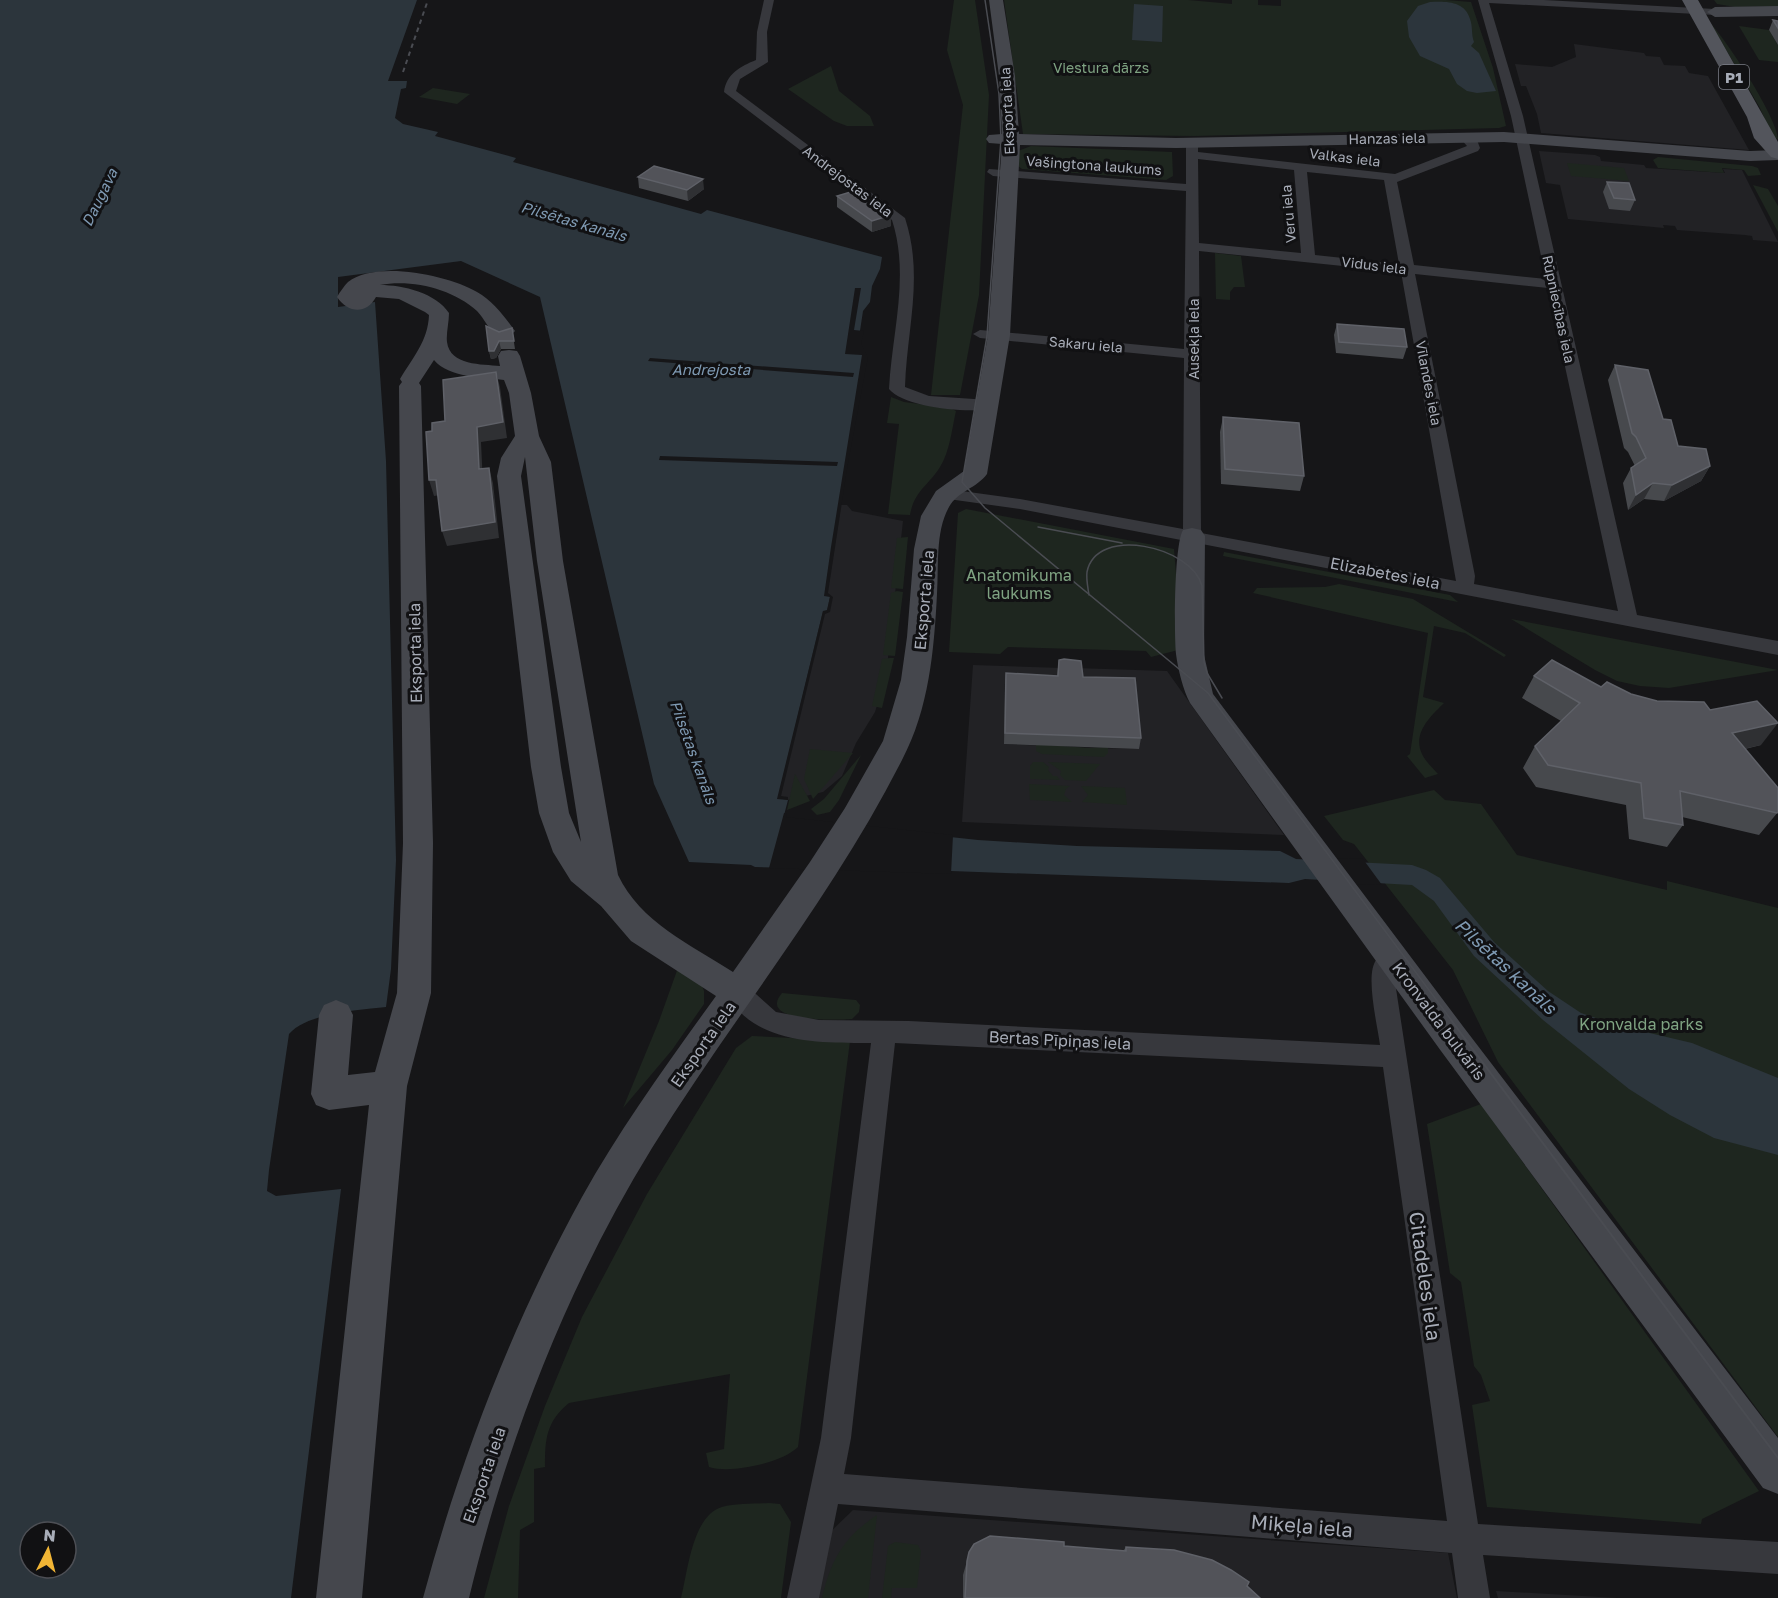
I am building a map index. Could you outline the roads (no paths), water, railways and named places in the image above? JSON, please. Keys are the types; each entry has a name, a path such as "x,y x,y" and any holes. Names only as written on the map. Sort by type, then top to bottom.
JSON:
{"main road":[{"name":"P1","path":"1703,6 1739,52"},
{"name":"P1","path":"1703,6 1764,138 1778,154"}],"street":[{"name":"Andrejostas iela","path":"769,0 762,32 762,62 741,72 732,81 730,92 898,219 904,231 909,272 897,389 914,398 980,405"},
{"name":"Eksporta iela","path":"982,0 994,94 1003,139"},
{"name":"Eksporta iela","path":"446,1598 481,1478 520,1374 562,1276 605,1192 653,1115 740,993 822,871 890,756 908,713 921,645 932,526 937,506 947,494 975,474 980,405 989,334 1007,76 996,0"},
{"path":"1483,0 1703,6 1778,11"},
{"name":"Rūpniecības iela","path":"1483,0 1521,137 1629,619"},
{"name":"Hanzas iela","path":"1003,139 1192,149 1465,137 1521,137 1750,156 1778,154"},
{"name":"Valkas iela","path":"1192,149 1300,167 1390,178 1403,177 1474,148 1473,143 1465,137"},
{"name":"Ausekļa iela","path":"1192,149 1192,537"},
{"name":"Veru iela","path":"1300,167 1308,258"},
{"name":"Vašingtona laukums","path":"1001,173 1193,188"},
{"name":"Vīlandes iela","path":"1390,178 1466,576 1464,588"},
{"name":"Vidus iela","path":"1193,246 1554,284"},
{"path":"504,331 491,313 469,296 452,287 433,282 394,279 364,282 350,290 347,297 357,305 364,300 368,292 378,291 412,297 431,305 439,313 440,327 436,348 441,357 450,364 466,369 511,366 520,393 527,436 539,462 550,561 589,802 602,876 612,897"},
{"name":"Sakaru iela","path":"989,334 1193,354"},
{"name":"Eksporta iela","path":"339,1598 389,1086 414,993 418,843 411,383 436,340"},
{"name":"Eksporta iela","path":"947,494 946,483 980,405"},
{"path":"527,436 513,458 509,476 548,779 555,813 569,852 582,872 612,897 642,931 740,993"},
{"path":"975,474 981,489 992,499"},
{"name":"Elizabetes iela","path":"947,494 992,499 1778,648"},
{"name":"Kronvalda bulvāris","path":"1192,537 1190,655 1200,696 1394,960 1778,1473"},
{"name":"Citadeles iela","path":"1394,960 1385,965 1383,973 1393,1057 1463,1538 1474,1598"},
{"name":"Bertas Pīpiņas iela","path":"740,993 768,1021 802,1028 1393,1057"},
{"path":"336,1015 329,1094 389,1086"},
{"path":"803,1598 827,1488 840,1403 884,1033"},
{"name":"Miķeļa iela","path":"827,1488 1463,1538 1778,1558"}],"water":[{"path":"0,0 417,0 388,81 407,81 406,88 401,89 395,118 403,124 438,132 435,136 516,158 513,162 701,214 707,210 882,257 880,269 872,286 870,302 863,311 858,344 865,357 825,596 830,596 827,611 823,611 778,798 788,800 783,819 978,840 1077,846 1280,851 1296,859 1412,865 1440,878 1494,942 1548,991 1581,1013 1620,1026 1692,1043 1778,1078 1778,1155 1714,1138 1670,1115 1629,1089 1543,1020 1474,956 1434,901 1412,885 1305,879 1289,883 951,871 755,867 689,862 654,784 540,297 461,261 338,277 338,307 375,302 386,461 396,860 391,969 386,1007 320,1017 297,1027 289,1034 269,1170 267,1191 276,1196 341,1189 291,1598 0,1598"},
{"path":"1430,2 1454,3 1468,13 1474,42 1471,46 1479,53 1496,91 1477,93 1467,91 1457,84 1449,69 1420,56 1409,37 1407,21 1418,6"},
{"path":"1134,4 1163,6 1162,42 1132,40"}],"tram line":[{"path":"985,0 999,94 1001,139 987,336 962,482 985,508 1089,594"},
{"path":"1038,527 1122,543"},
{"path":"1089,594 1087,572 1094,557 1107,549 1125,545 1144,546 1181,560 1195,572 1202,586 1204,662 1207,673 1222,698"},
{"path":"1089,594 1208,693 1452,1021"},
{"path":"1451,1020 1778,1458"}],"railway":[{"path":"403,72 428,0"}],"park label":[{"name":"Viestura dārzs","path":"1101,67"},
{"name":"Anatomikuma laukums","path":"1019,584"},
{"name":"Kronvalda parks","path":"1641,1024"}],"water label":[{"name":"Daugava","path":"99,197"},
{"name":"Pilsētas kanāls","path":"574,221"},
{"name":"Andrejosta","path":"711,369"},
{"name":"Pilsētas kanāls","path":"694,752"},
{"name":"Pilsētas kanāls","path":"1506,966"}]}
